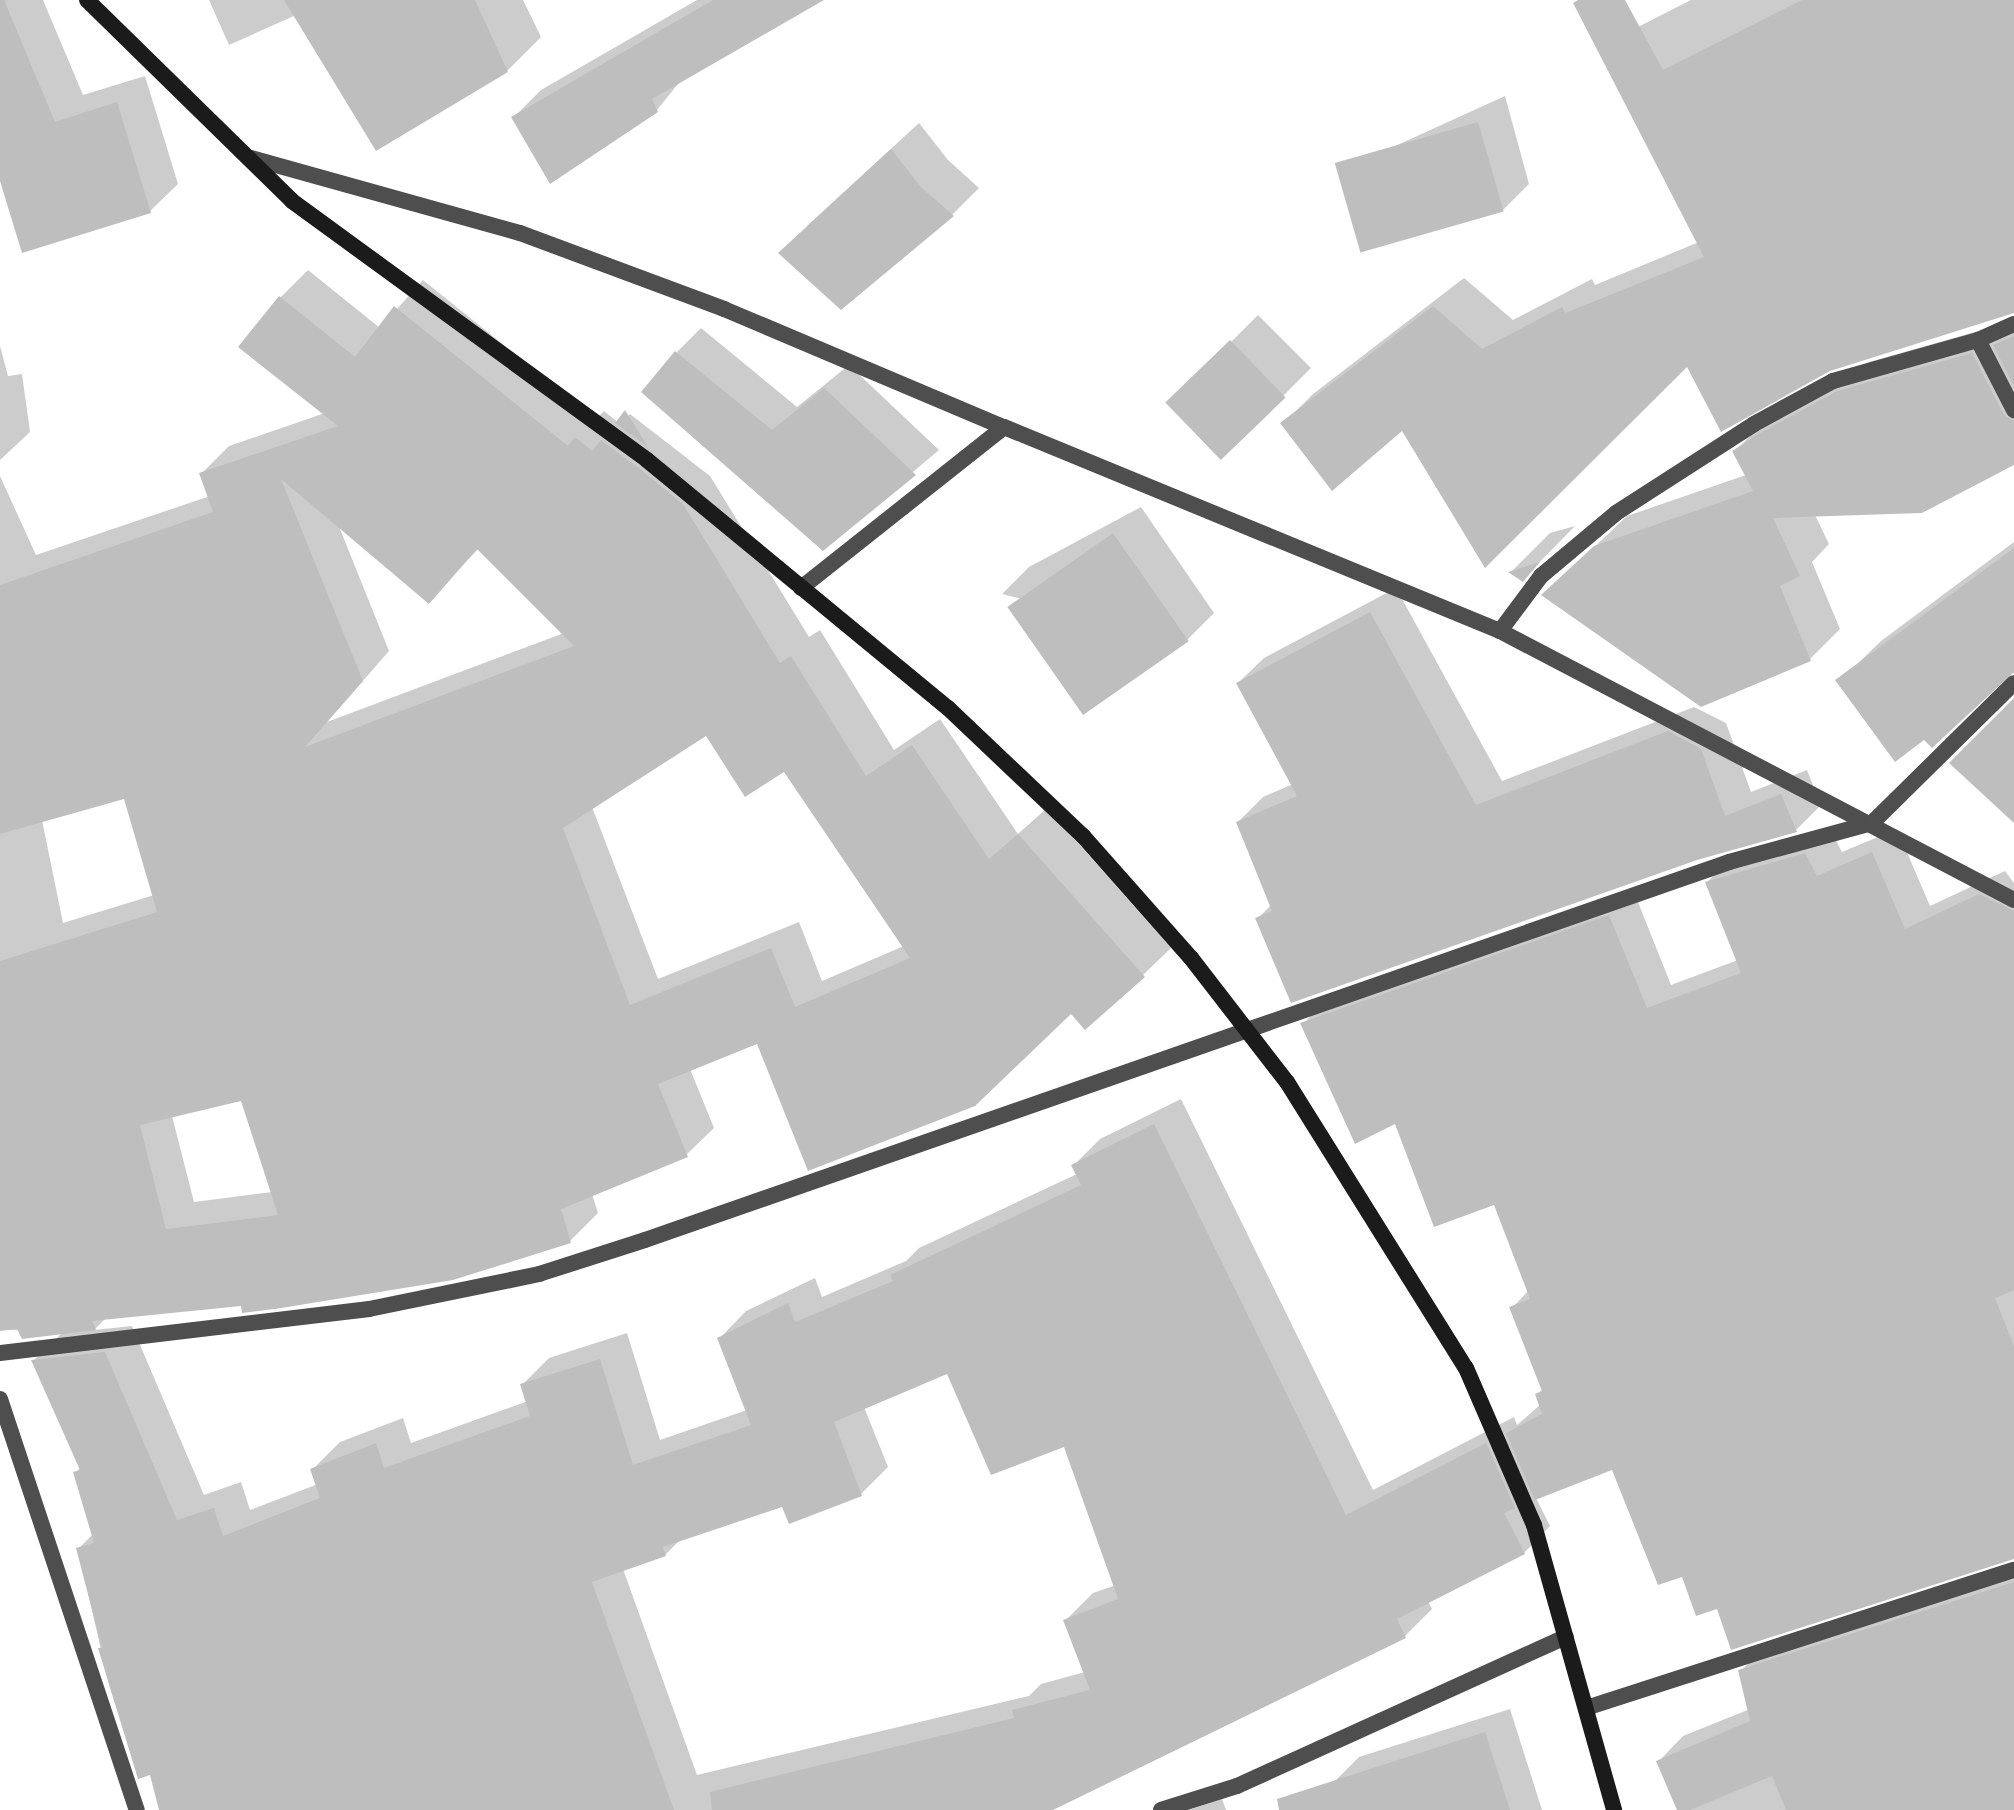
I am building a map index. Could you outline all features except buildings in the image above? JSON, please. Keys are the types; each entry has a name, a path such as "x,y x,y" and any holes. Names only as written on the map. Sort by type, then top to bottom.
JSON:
{"street":[{"path":"87,0 292,201 647,460 948,708 1083,836 1191,958 1287,1082 1376,1217 1466,1368 1534,1525 1614,1810"},
{"path":"251,158 520,233 724,309 1500,631 2014,900"},
{"path":"1500,631 1541,576 1616,513 1814,390 1978,340 2014,324"},
{"path":"1978,340 2014,410"},
{"path":"801,588 1004,427"},
{"path":"0,1353 369,1309 539,1274 1729,862 1872,823 1890,801 2014,683"},
{"path":"0,1399 137,1810"},
{"path":"1586,1708 2014,1570"},
{"path":"1161,1810 1237,1786 1566,1637"}]}
